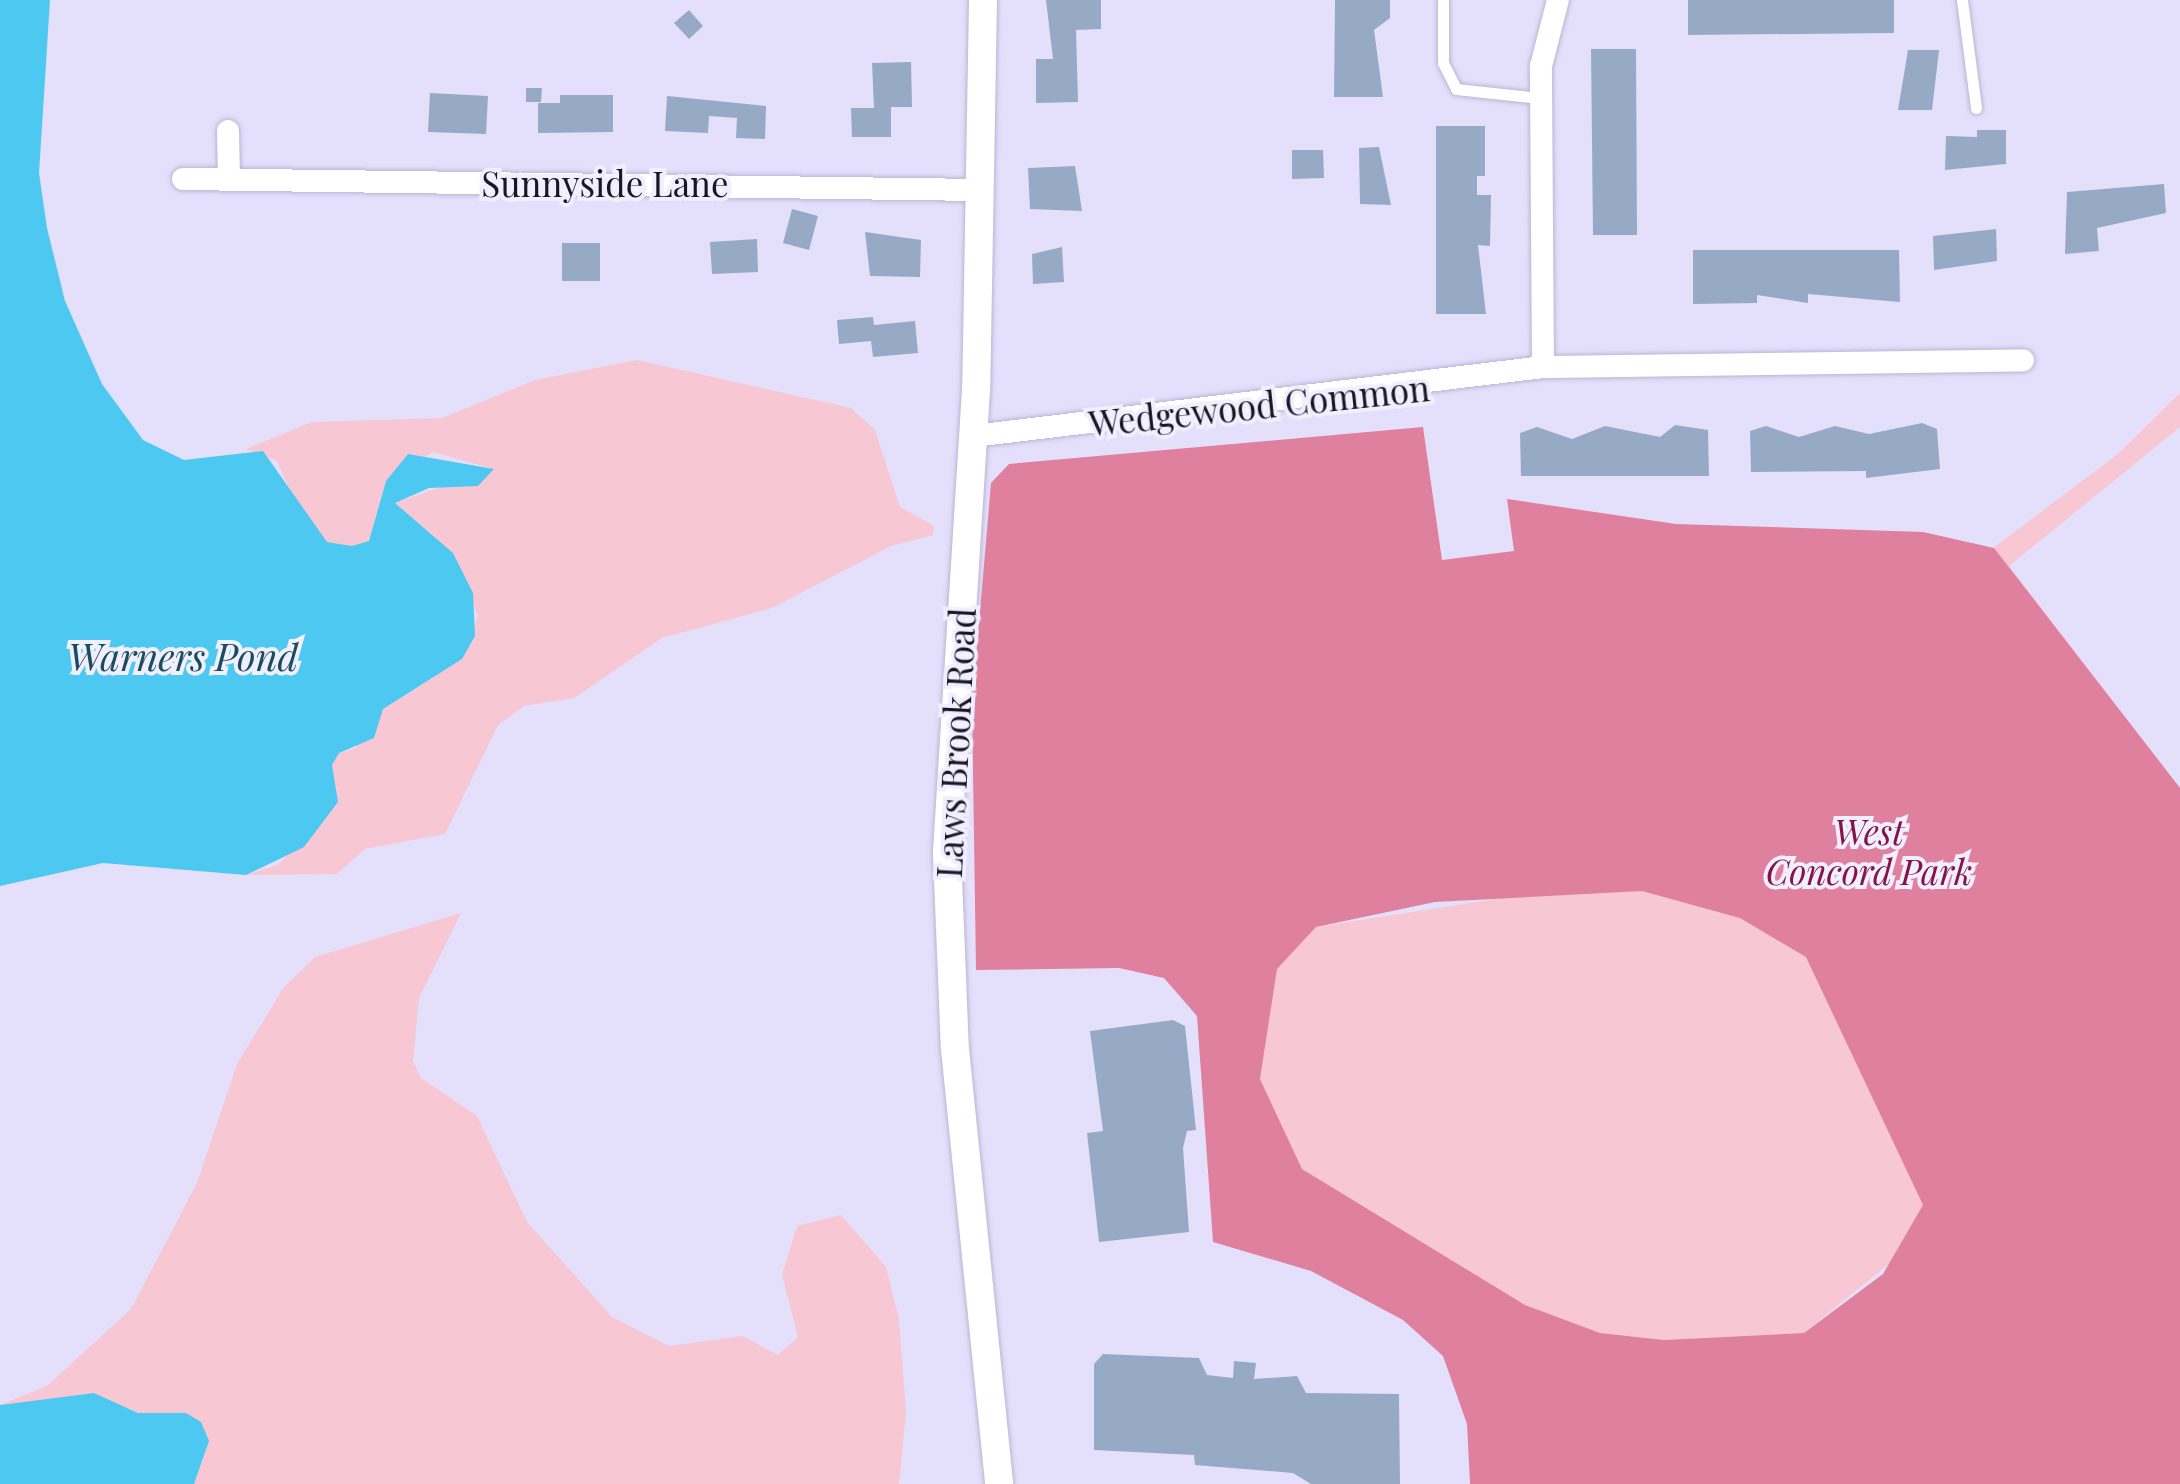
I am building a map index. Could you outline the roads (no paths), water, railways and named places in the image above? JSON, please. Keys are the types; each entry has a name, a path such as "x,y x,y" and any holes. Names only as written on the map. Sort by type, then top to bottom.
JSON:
{"street":[{"name":"Laws Brook Road","path":"983,0 974,436 948,941 999,1484"},
{"path":"1542,367 1540,98 1558,0"},
{"path":"228,131 228,179"},
{"name":"Sunnyside Lane","path":"183,179 981,190"},
{"name":"Wedgewood Common","path":"974,436 1542,367 2023,360"}],"lane":[{"path":"1444,0 1443,64 1456,89 1540,98"},
{"path":"1962,0 1976,108"}],"water":[{"name":"Warners Pond","path":"0,0 50,0 39,173 47,228 65,301 102,384 143,440 184,460 263,451 327,542 352,546 369,541 386,481 408,454 494,469 478,486 429,488 395,503 453,553 473,593 475,636 462,659 383,709 374,738 339,753 332,765 338,802 304,847 246,875 103,863 0,886"},
{"path":"94,1393 138,1413 186,1413 201,1422 209,1441 194,1484 0,1484 0,1405"}],"park label":[{"name":"West Concord Park","path":"1869,851"}]}
